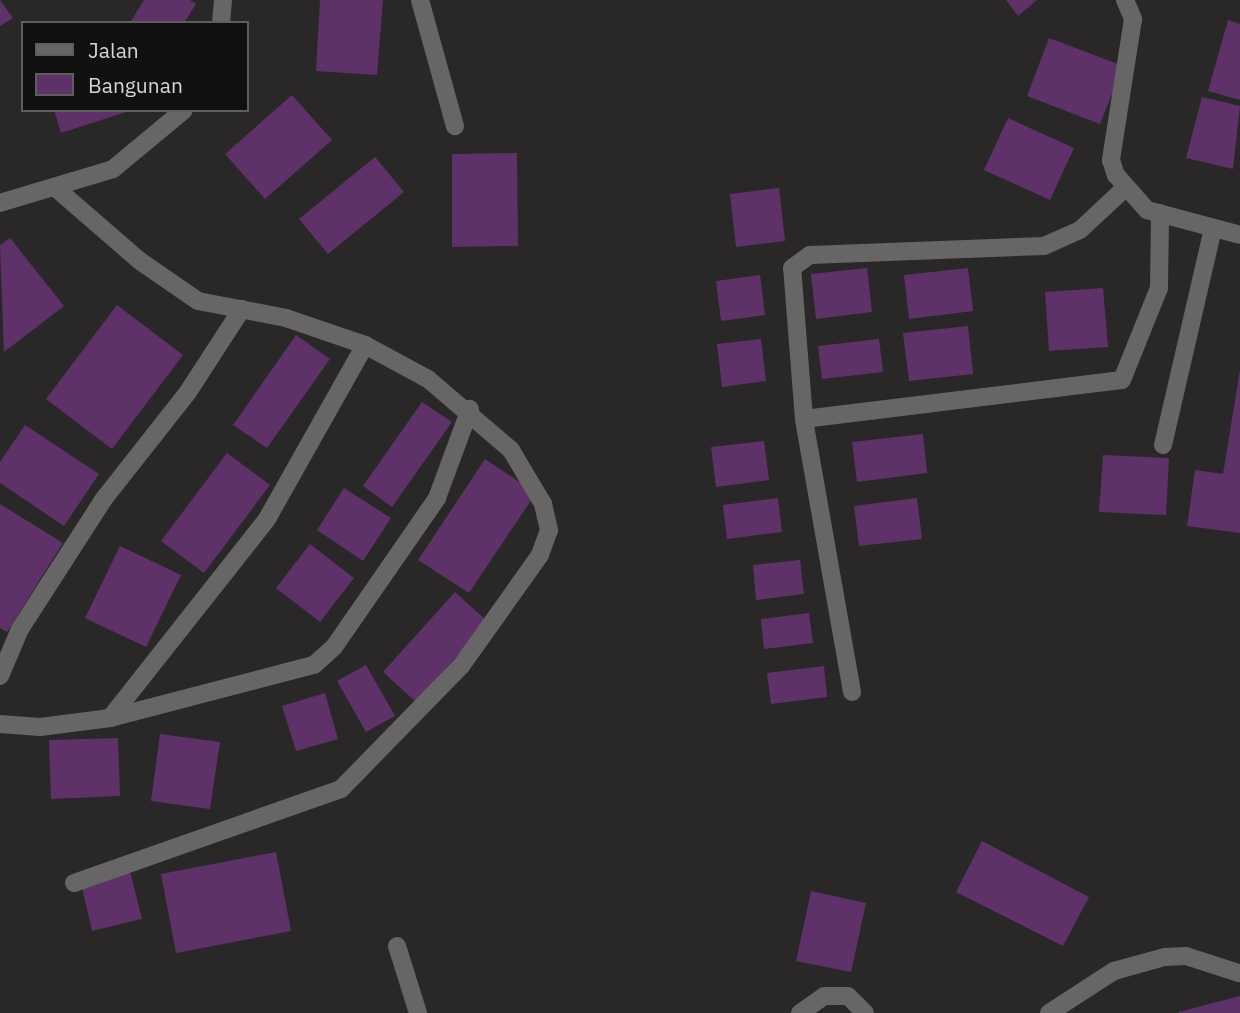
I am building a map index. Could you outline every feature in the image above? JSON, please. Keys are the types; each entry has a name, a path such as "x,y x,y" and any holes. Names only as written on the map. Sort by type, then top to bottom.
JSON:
{"street":[{"path":"221,21 223,0"},
{"path":"420,0 455,126"},
{"path":"1125,0 1133,19 1111,160 1124,189 1160,213 1240,235"},
{"path":"0,203 58,190 113,169 182,112"},
{"path":"852,692 804,419 790,275 803,257 1044,246 1080,230 1124,189"},
{"path":"58,190 172,286 198,301 242,309 365,345 470,409 527,471 549,530 540,555 461,666 341,789 74,883"},
{"path":"804,419 1122,380 1159,288 1160,213"},
{"path":"1163,445 1213,228"},
{"path":"0,676 20,629 103,500 188,392 242,309"},
{"path":"110,718 267,519 365,345"},
{"path":"0,724 110,718 292,674 324,656 437,498 470,409"},
{"path":"397,946 418,1013"},
{"path":"1049,1013 1104,976 1166,957 1186,956 1240,973"},
{"path":"800,1013 824,996 848,996 865,1013"}],"building":[{"path":"0,0 13,18 0,26"},
{"path":"144,0 190,0 196,4 185,21 131,21"},
{"path":"320,0 383,0 377,75 316,71"},
{"path":"1006,0 1037,0 1018,16"},
{"path":"1228,20 1240,24 1240,100 1208,91"},
{"path":"1049,38 1123,66 1100,124 1027,96"},
{"path":"292,95 332,140 265,199 225,154"},
{"path":"1202,97 1240,106 1233,169 1186,158"},
{"path":"55,112 126,112 61,133"},
{"path":"1008,118 1074,148 1050,200 984,170"},
{"path":"517,153 518,246 452,247 452,154"},
{"path":"375,157 404,192 328,254 299,219"},
{"path":"779,188 785,241 736,247 730,194"},
{"path":"10,238 64,306 4,352 0,245"},
{"path":"867,268 872,312 816,319 811,274"},
{"path":"968,268 973,311 909,319 904,275"},
{"path":"760,275 765,315 721,321 716,281"},
{"path":"1103,288 1108,347 1049,351 1045,292"},
{"path":"117,305 183,355 112,449 46,399"},
{"path":"968,326 973,374 909,381 903,333"},
{"path":"296,335 330,359 267,448 233,425"},
{"path":"761,339 766,381 722,387 717,344"},
{"path":"879,339 883,372 822,379 818,346"},
{"path":"1240,370 1240,533 1187,526 1195,470 1223,474"},
{"path":"422,402 452,422 392,507 363,486"},
{"path":"25,425 99,474 64,526 0,483 0,462"},
{"path":"923,434 927,473 857,482 852,442"},
{"path":"764,441 769,480 716,487 711,447"},
{"path":"227,453 270,485 204,573 161,541"},
{"path":"1103,455 1169,458 1166,515 1099,512"},
{"path":"485,459 536,493 469,593 418,560"},
{"path":"344,488 391,518 363,561 317,530"},
{"path":"778,498 782,532 727,539 723,505"},
{"path":"917,498 922,539 859,546 854,506"},
{"path":"0,504 63,543 7,632 0,628"},
{"path":"310,544 354,578 320,622 276,588"},
{"path":"120,546 181,575 146,647 85,618"},
{"path":"800,560 804,594 756,600 753,565"},
{"path":"455,592 488,622 416,702 383,672"},
{"path":"809,613 813,643 764,649 761,619"},
{"path":"366,665 395,716 366,732 337,681"},
{"path":"824,666 827,697 771,704 767,673"},
{"path":"325,693 338,739 296,751 282,706"},
{"path":"160,734 220,742 210,809 151,801"},
{"path":"118,738 120,796 51,799 49,740"},
{"path":"982,841 1089,897 1063,946 956,892"},
{"path":"276,852 291,931 176,953 161,874"},
{"path":"130,871 142,919 92,931 81,883"},
{"path":"811,891 866,903 851,972 796,961"},
{"path":"1240,996 1240,1013 1179,1013 1179,1012"}]}
